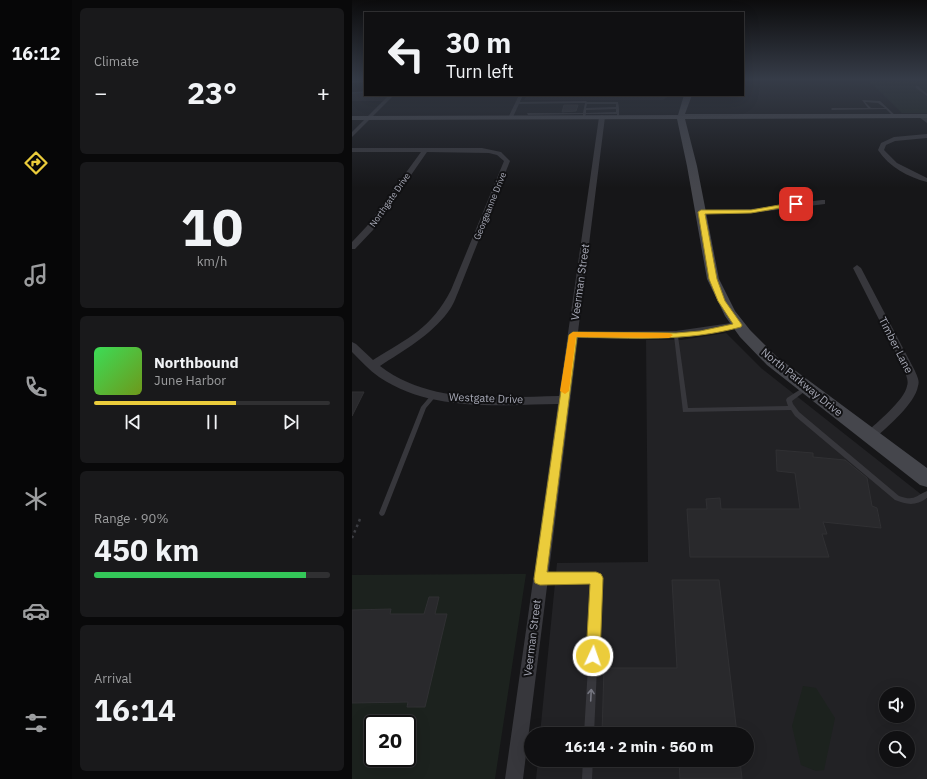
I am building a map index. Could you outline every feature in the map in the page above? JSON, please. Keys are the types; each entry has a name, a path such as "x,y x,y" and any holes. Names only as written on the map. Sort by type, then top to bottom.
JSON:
{"main road":[{"path":"352,118 510,117 519,115"},
{"path":"566,115 595,115"},
{"path":"625,115 659,117 674,120 692,115"},
{"path":"659,117 667,115"},
{"path":"679,115 698,119 712,117 809,115"},
{"path":"704,115 712,117"},
{"path":"901,115 925,118"},
{"name":"North Parkway Drive","path":"686,117 692,166 713,279 722,301 738,325 772,361 927,479"}],"street":[{"path":"352,135 373,115"},
{"name":"Veerman Street","path":"514,779 601,115"},
{"path":"927,136 891,140 884,143 881,148 884,154 902,168 927,180"},
{"path":"352,150 482,150 500,154 508,151"},
{"name":"Northgate Drive","path":"352,247 370,228 425,150"},
{"name":"Georgeanne Drive","path":"372,366 418,337 445,310 455,290 506,167 506,161 500,154"},
{"path":"701,212 751,211 796,204 822,202"},
{"name":"Timber Lane","path":"857,268 910,371 913,380 912,389 905,399 870,436"},
{"path":"573,335 676,336 700,334 738,325"},
{"name":"Westgate Drive","path":"352,346 372,366 402,385 434,395 475,400 563,400"}],"lane":[{"path":"676,336 685,410 792,408"},
{"path":"806,388 789,400 792,408 797,414 897,498 907,502 918,501 927,494"},
{"path":"382,513 422,411 434,395"},
{"path":"540,579 596,578 589,727"},
{"path":"587,779 588,767"}],"path":[{"path":"352,538 360,519"}],"shaded area":[{"path":"726,333 761,368 927,499 927,779 536,779 537,767 754,767 754,727 541,727 557,563 648,562 646,340 681,340"},
{"path":"526,574 495,779 352,779 352,575"},
{"path":"803,686 816,688 835,718 824,770 816,771 801,765 792,726"}],"building":[{"path":"352,392 364,392 352,416"},
{"path":"776,450 813,453 813,457 845,460 867,478 872,506 877,508 881,528 823,522 827,534 822,534 829,557 690,557 687,509 707,509 706,499 720,498 721,509 800,509 795,473 777,471"},
{"path":"672,580 719,580 736,727 602,727 604,668 677,668"},
{"path":"429,597 439,597 435,614 447,614 425,707 407,707 408,702 352,703 352,610 391,609 390,614 424,614"},
{"path":"679,767 741,767 742,779 680,779"}],"slow traffic":[{"path":"565,391 573,335 669,335"}],"route":[{"path":"593,656 596,578 540,579 573,335 676,336 700,334 738,325 722,301 713,279 701,212 764,210 796,204"}]}
